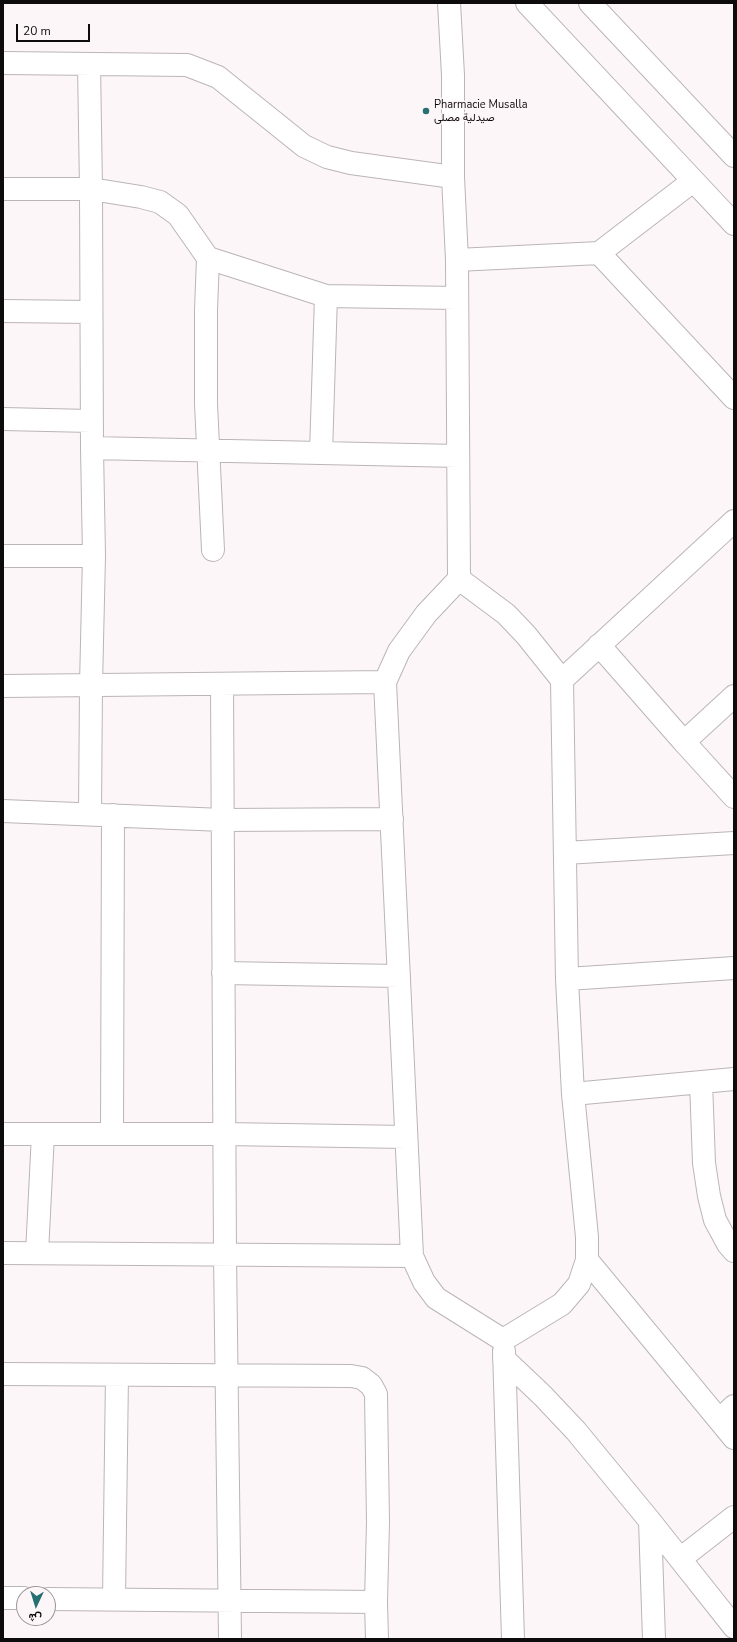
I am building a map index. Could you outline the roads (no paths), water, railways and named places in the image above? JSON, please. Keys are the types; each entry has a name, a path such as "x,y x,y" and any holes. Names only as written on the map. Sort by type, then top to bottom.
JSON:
{"street":[{"path":"450,3 453,75 453,177 457,260 459,579 426,614 399,651 385,682 412,1256 424,1282 436,1298 503,1349 543,1396 576,1431 650,1521 734,1628"},
{"path":"527,3 734,224"},
{"path":"590,3 734,156"},
{"path":"3,63 188,65 218,77 304,146 327,158 351,163 453,177"},
{"path":"89,64 91,189 91,421 94,556 90,814"},
{"path":"457,260 599,252 693,181"},
{"path":"3,189 91,189 141,196 160,202 178,215 208,258 206,310 206,404 212,550"},
{"path":"599,252 734,398"},
{"path":"208,258 326,296 457,298"},
{"path":"321,453 326,296"},
{"path":"3,311 90,312"},
{"path":"3,419 91,421"},
{"path":"92,448 458,456"},
{"path":"562,680 734,521"},
{"path":"3,556 94,556"},
{"path":"459,579 506,614 526,635 562,680 567,979 573,1094 587,1237 586,1260 579,1284 562,1304 503,1349"},
{"path":"599,645 734,797"},
{"path":"3,686 385,682"},
{"path":"222,684 225,1255 230,1639"},
{"path":"684,742 734,696"},
{"path":"3,811 223,820 392,819"},
{"path":"112,1134 113,815"},
{"path":"565,853 734,843"},
{"path":"567,979 734,968"},
{"path":"223,973 399,976"},
{"path":"573,1094 734,1079"},
{"path":"702,1082 704,1163 709,1196 715,1220 728,1244 734,1251"},
{"path":"3,1134 224,1134 406,1137"},
{"path":"37,1253 43,1134"},
{"path":"3,1252 412,1256"},
{"path":"586,1260 726,1413 734,1438"},
{"path":"503,1349 513,1639"},
{"path":"3,1374 351,1376 362,1378 371,1385 376,1394 378,1522 376,1602 377,1639"},
{"path":"114,1599 117,1375"},
{"path":"680,1559 734,1517"},
{"path":"650,1521 654,1639"},
{"path":"3,1598 16,1598"},
{"path":"56,1598 376,1602"}],"place":[{"name":"Pharmacie Musalla صيدلية مصلى","path":"426,111"}]}
